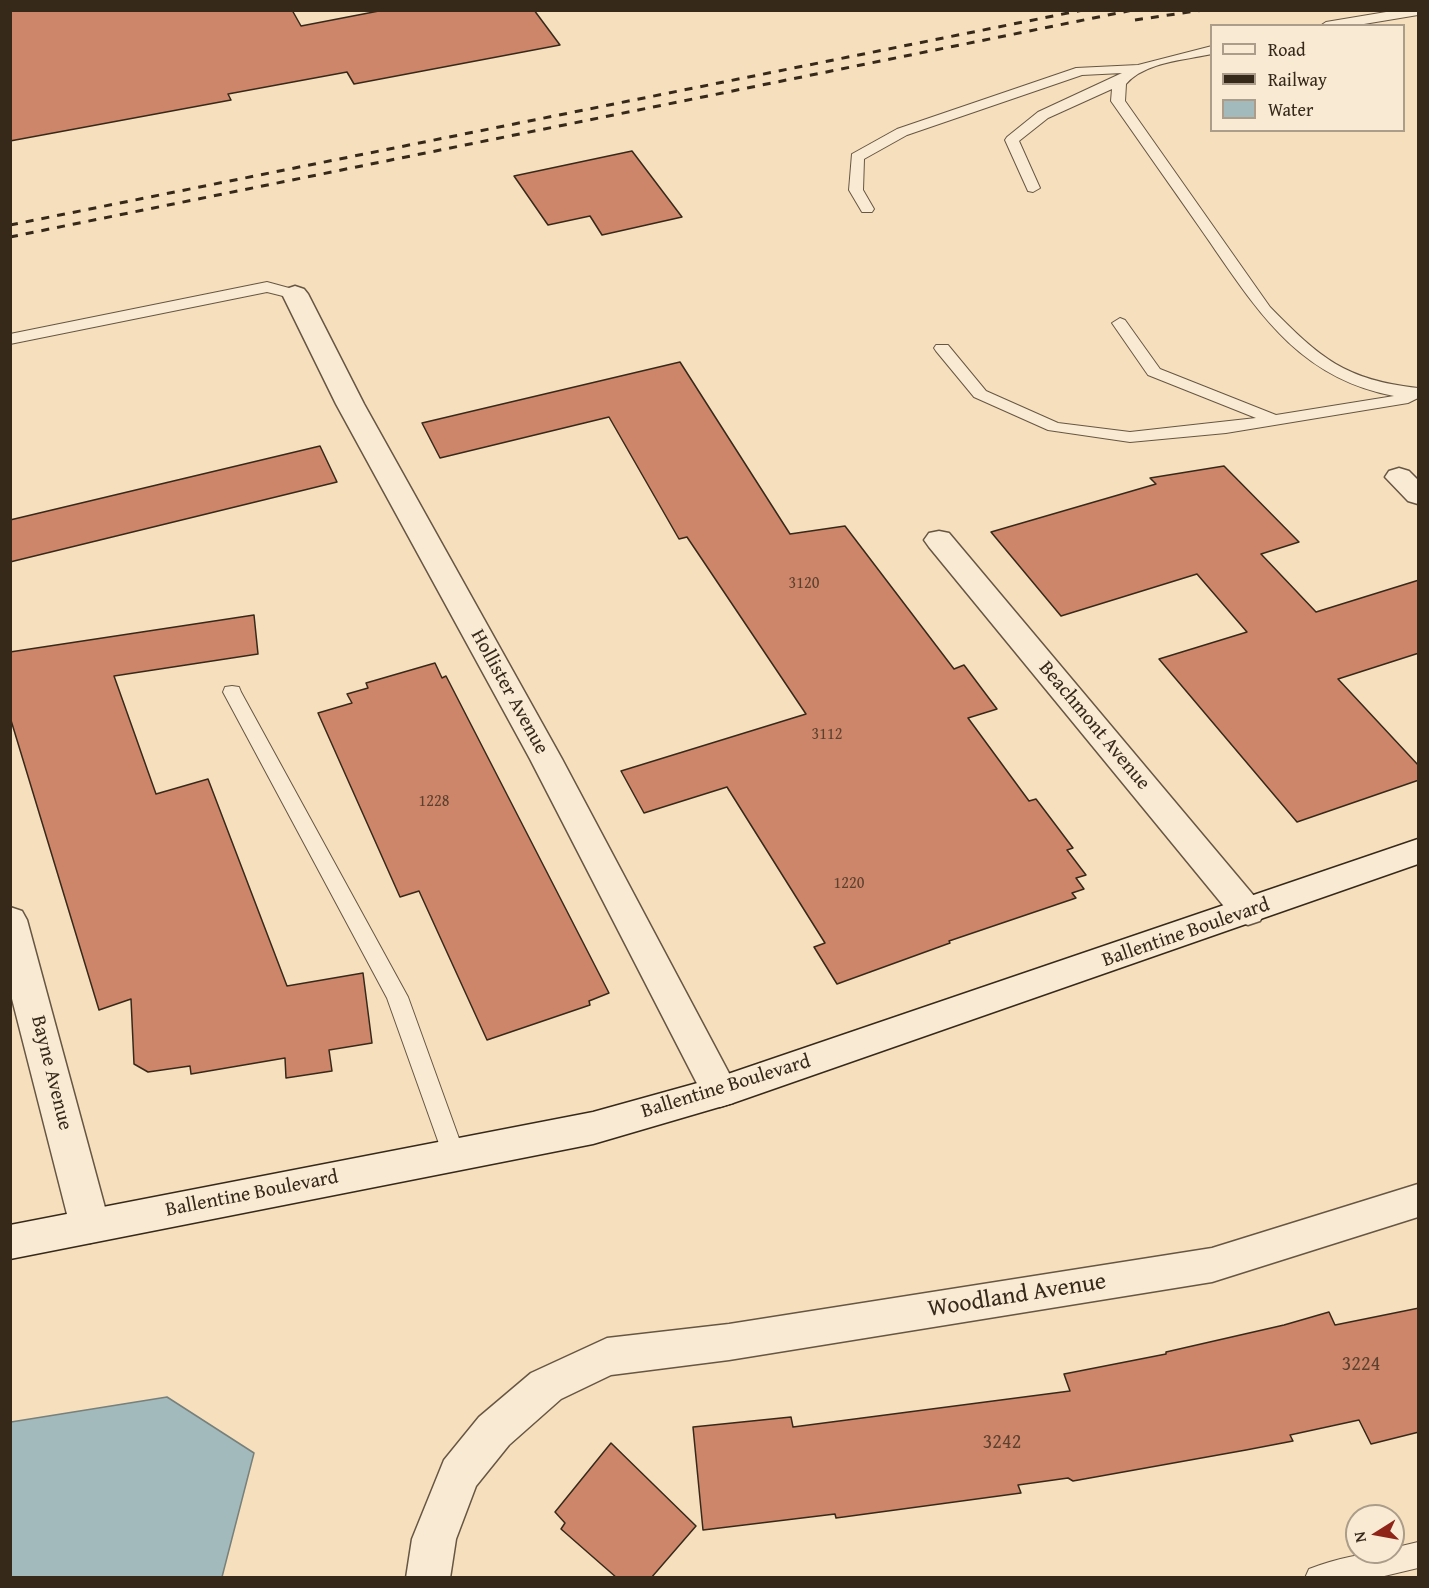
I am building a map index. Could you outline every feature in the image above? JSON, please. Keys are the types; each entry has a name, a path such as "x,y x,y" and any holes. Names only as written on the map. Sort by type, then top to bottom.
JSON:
{"street":[{"name":"Hollister Avenue","path":"295,294 350,404 546,759 720,1092"},
{"name":"Beachmont Avenue","path":"939,540 1248,912"},
{"name":"Ballentine Boulevard","path":"10,1242 593,1128 720,1092 1248,912 1419,851"},
{"name":"Bayne Avenue","path":"10,920 90,1226"},
{"name":"Woodland Avenue","path":"428,1578 434,1539 459,1474 494,1431 546,1386 607,1357 729,1342 1212,1265 1419,1202"}],"lane":[{"path":"1338,24 1419,11"},
{"path":"867,209 856,190 857,157 902,132 1081,70 1140,69 1210,51"},
{"path":"1033,188 1012,140 1043,115 1122,80 1140,69"},
{"path":"1122,80 1118,87 1118,101 1265,310 1286,332 1329,369 1375,387 1419,395"},
{"path":"10,339 267,287 295,294"},
{"path":"1120,323 1154,372 1275,420"},
{"path":"942,348 980,394 1054,427 1130,437 1226,428 1419,395"},
{"path":"232,692 273,772 397,997 454,1155"},
{"path":"1318,1578 1419,1556"}],"water":[{"path":"167,1397 254,1453 222,1577 11,1577 11,1422"}],"building":[{"path":"10,10 292,10 301,26 384,10 534,10 560,45 354,84 347,72 228,94 231,100 10,141"},
{"path":"632,151 682,217 602,235 590,216 548,225 514,176"},
{"path":"680,362 790,534 845,526 954,669 964,665 997,709 968,718 1029,801 1036,799 1073,848 1067,850 1086,875 1076,878 1084,889 1072,893 1076,898 949,941 950,943 837,984 814,947 825,943 727,787 644,813 621,771 806,714 687,537 679,539 609,417 440,458 422,423"},
{"path":"320,446 337,482 10,562 10,520"},
{"path":"1224,466 1299,542 1261,554 1316,612 1419,580 1419,653 1338,679 1419,766 1419,780 1297,822 1159,659 1247,632 1197,574 1061,616 991,532 1156,484 1150,478"},
{"path":"254,615 258,654 114,676 156,794 208,779 287,986 363,973 372,1043 329,1050 332,1071 286,1078 285,1058 191,1074 190,1066 148,1072 134,1064 131,999 99,1010 10,717 10,652"},
{"path":"435,663 442,678 446,676 609,993 589,1001 590,1005 487,1040 419,891 400,897 318,713 352,703 347,694 368,688 366,683"},
{"path":"1419,1308 1419,1432 1371,1444 1359,1420 1290,1435 1293,1441 1246,1450 1073,1481 1068,1478 1018,1485 1021,1493 836,1518 835,1514 703,1530 693,1427 791,1417 793,1427 1070,1391 1064,1374 1166,1354 1166,1352 1284,1325 1329,1312 1335,1325"},
{"path":"611,1443 696,1526 651,1578 617,1578 561,1529 565,1523 555,1512"}],"railway":[{"path":"10,225 1083,10"},
{"path":"10,237 1133,10"},
{"path":"1135,20 1203,10"}]}
